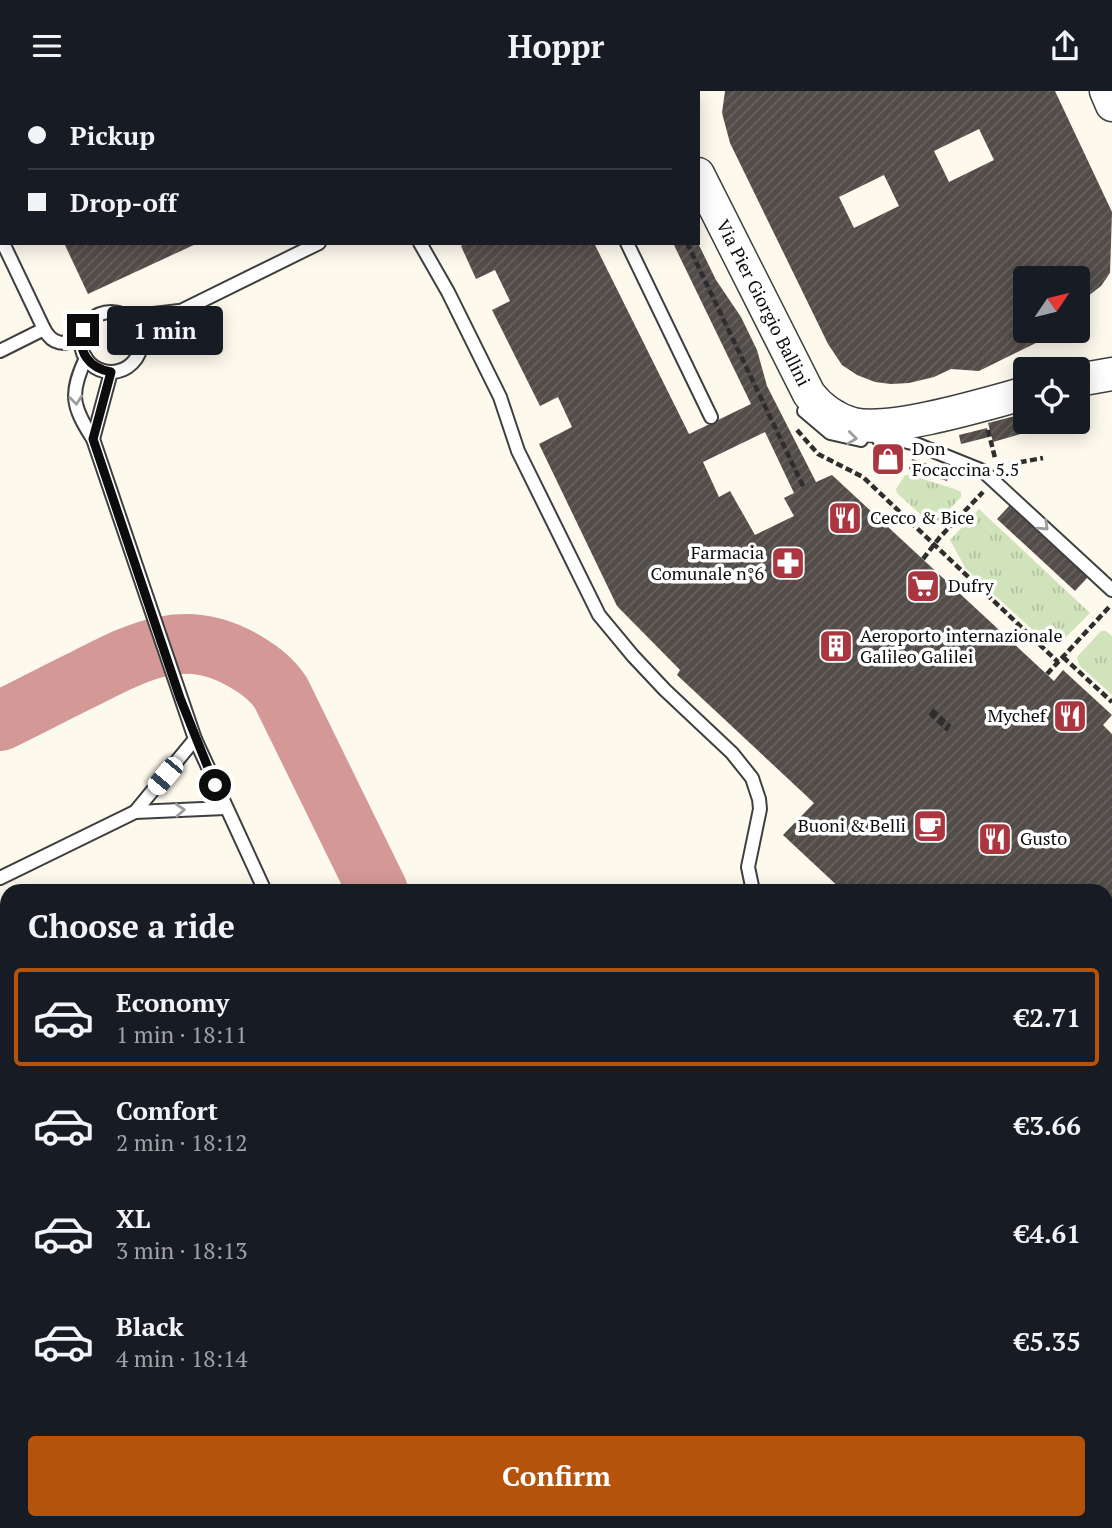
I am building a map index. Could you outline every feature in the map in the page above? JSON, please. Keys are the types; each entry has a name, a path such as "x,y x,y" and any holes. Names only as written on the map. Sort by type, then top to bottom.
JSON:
{"street":[{"path":"1106,91 1112,105"},
{"name":"Via Pier Giorgio Ballini","path":"700,178 803,398"},
{"path":"1090,378 1112,374"},
{"path":"803,398 856,425 885,425 1013,396"}],"lane":[{"name":"Via Pier Giorgio Ballini","path":"700,206 782,370"},
{"path":"4,245 44,329 53,342 60,344 80,340"},
{"path":"141,339 183,310 315,245"},
{"path":"421,245 448,292 500,397 518,451 599,615 633,656 732,753 752,778 760,809 748,867 752,884"},
{"path":"628,245 711,417"},
{"path":"128,317 183,310"},
{"path":"116,312 128,317 141,339 136,358 121,370 111,372 93,365 86,358 80,340 88,321 96,315 116,312"},
{"path":"0,351 44,329"},
{"path":"86,358 77,376 74,400 81,420 93,439 195,739 262,884"},
{"path":"93,439 111,372"},
{"path":"803,398 810,417 830,433 862,440 899,440 975,466 1112,590"},
{"path":"939,414 985,418 998,415"},
{"path":"135,812 195,739"},
{"path":"0,878 135,812 225,808"}],"path":[{"path":"688,245 804,488"},
{"path":"923,559 999,474 987,425"},
{"path":"795,427 818,454 863,477 1058,662"},
{"path":"997,466 1043,458"},
{"path":"1047,674 1112,604"},
{"path":"1063,657 1112,702"},
{"path":"931,712 949,729"}],"green space":[{"path":"905,475 955,489 961,492 961,497 938,522 930,523 897,493 896,489"},
{"path":"979,509 1090,613 1061,642 1034,631 966,569 950,540"},
{"path":"1101,631 1112,636 1112,695 1079,665 1077,657"}],"building":[{"path":"725,91 1055,91 1112,212 1110,273 1101,286 1090,295 1090,266 1013,266 1013,343 1036,343 979,371 951,369 934,377 909,383 875,382 842,365 828,344 730,143 722,113","holes":["979,129 994,160 949,182 934,151","884,175 899,206 854,228 839,197"]},
{"path":"65,245 194,245 88,294"},
{"name":"Aeroporto internazionale Galileo Galilei","path":"463,245 595,245 689,434 751,404 674,245 699,245 716,280 741,317 757,350 767,386 816,482 832,475 1054,681 1063,670 1112,715 1103,725 1112,734 1112,884 836,884 783,835 814,803 677,675 680,670 617,606 539,444 572,427 558,397 540,406 492,310 510,301 495,270 476,279","holes":["765,432 794,493 784,498 794,516 755,535 730,491 719,497 703,462"]},
{"path":"1013,417 1013,434 1021,434 993,442 988,423"},
{"path":"987,428 989,437 961,444 959,435"},
{"name":"Don Focaccina 5.5","path":"888,450 894,452 894,464 888,466 882,464 880,458 882,452"},
{"path":"912,459 950,471 947,481 909,469"},
{"path":"1011,504 1088,577 1075,591 997,519"}],"taxiway":[{"path":"0,721 145,651 184,644 204,645 224,651 261,672 281,693 375,884"}],"place":[{"name":"Don Focaccina 5.5","path":"888,459"},
{"name":"Cecco & Bice","path":"845,518"},
{"name":"Farmacia Comunale n°6","path":"788,563"},
{"name":"Dufry","path":"923,586"},
{"name":"Aeroporto internazionale Galileo Galilei","path":"836,646"},
{"name":"Mychef","path":"1070,716"},
{"name":"Buoni & Belli","path":"930,826"},
{"name":"Gusto","path":"995,839"}],"route":[{"path":"83,330 80,340 86,358 101,370 111,372 93,439 180,698 215,785"}]}
